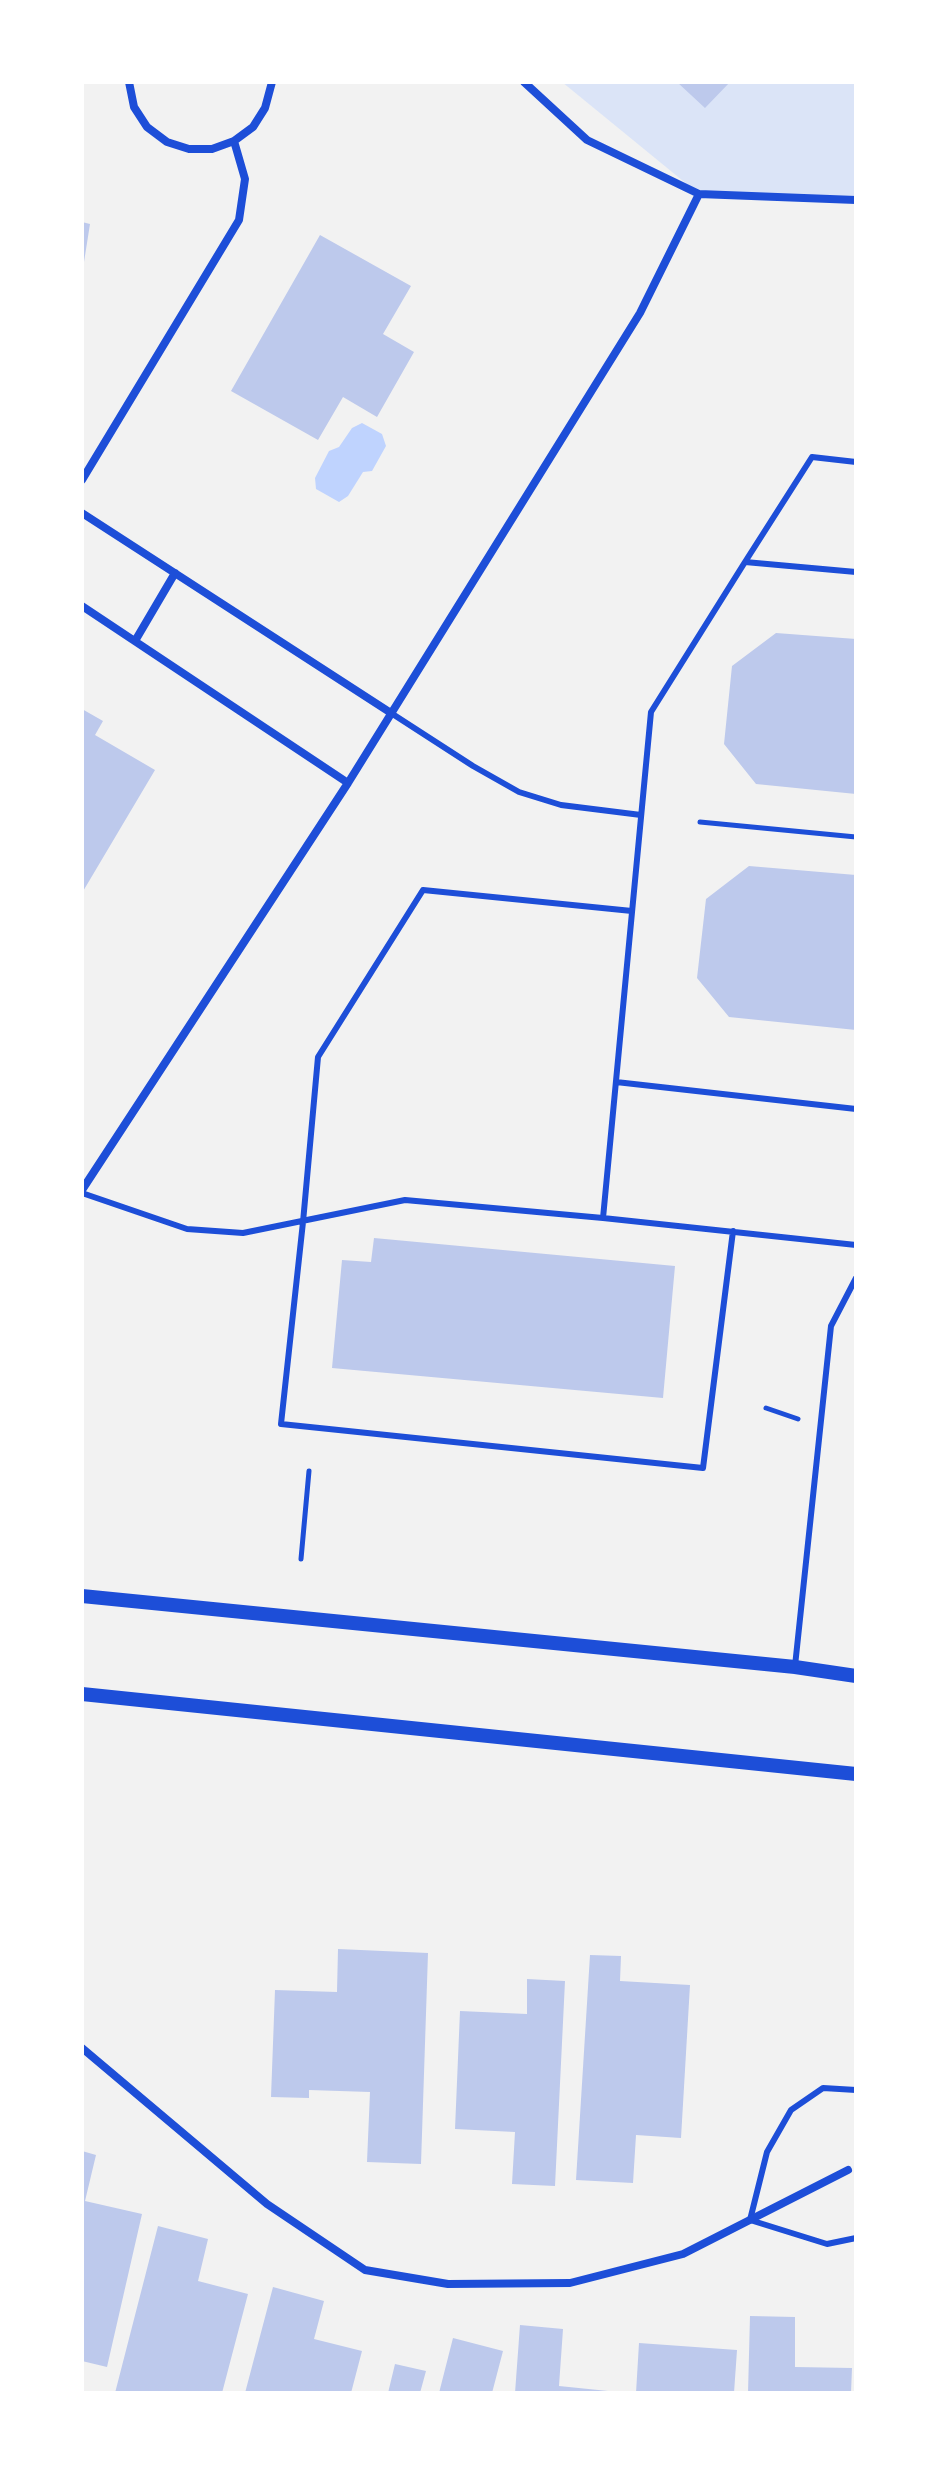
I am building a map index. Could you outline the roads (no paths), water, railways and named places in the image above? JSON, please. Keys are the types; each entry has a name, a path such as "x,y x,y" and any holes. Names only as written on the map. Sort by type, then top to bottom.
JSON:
{"street":[{"path":"129,82 134,107 147,127 167,142 189,149 212,149 234,141 253,127 265,108 272,82"},
{"path":"524,82 587,140 699,194 856,200"},
{"path":"82,480 239,220 245,179 234,141"},
{"path":"82,1191 348,783 640,313 699,194"},
{"path":"82,513 391,713"},
{"path":"135,641 175,573"},
{"path":"82,606 348,783"},
{"path":"82,1596 795,1667 856,1676"},
{"path":"82,1694 856,1774"},
{"path":"82,2048 267,2204 365,2270 448,2284 570,2283 683,2254 848,2170"}],"lane":[{"path":"603,1218 651,712 812,457 856,462"},
{"path":"745,562 856,572"},
{"path":"391,713 519,792 561,805 641,815"},
{"path":"632,911 423,890 318,1057 281,1424 703,1468 733,1231"},
{"path":"616,1082 856,1109"},
{"path":"82,1191 187,1229 243,1233 405,1200 856,1245"},
{"path":"795,1667 831,1326 856,1278"},
{"path":"856,2090 823,2088 791,2110 767,2152 750,2220 827,2244 856,2238"}],"water":[{"path":"362,423 382,434 386,446 372,471 363,472 348,496 339,502 316,489 315,478 329,451 339,447 352,428"}]}
